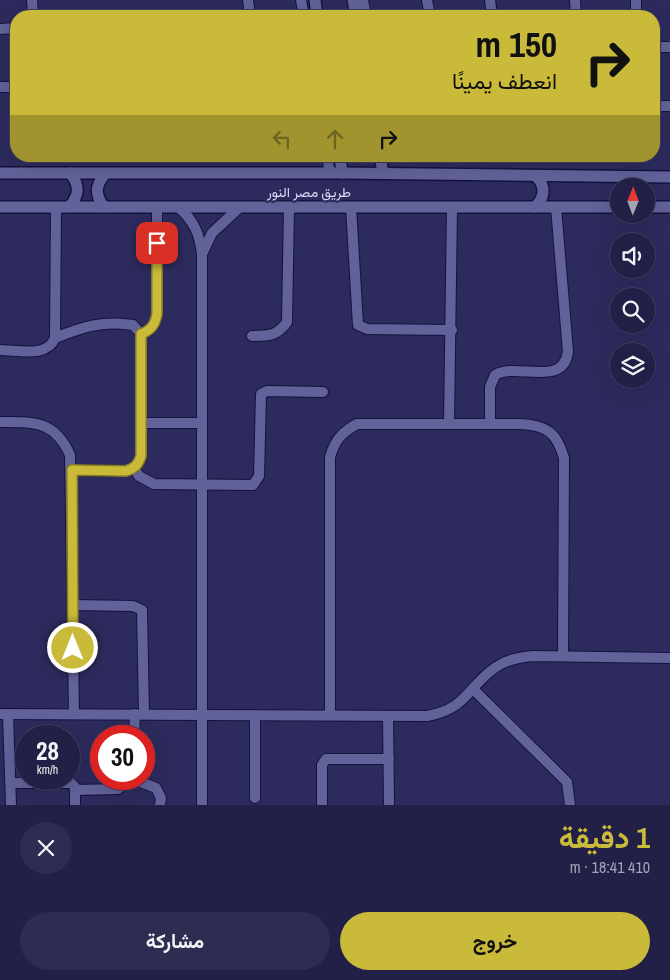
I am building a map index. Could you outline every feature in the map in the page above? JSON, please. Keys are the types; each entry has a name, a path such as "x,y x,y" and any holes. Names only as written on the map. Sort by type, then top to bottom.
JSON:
{"street":[{"path":"328,162 330,173"},
{"path":"341,162 342,172"},
{"path":"381,162 383,174"},
{"name":"طريق مصر النور","path":"0,173 342,172 670,177"},
{"path":"69,207 76,199 78,190 76,181 70,173"},
{"path":"104,207 98,200 96,190 99,181 105,174"},
{"path":"535,208 540,203 544,192 543,186 536,176"},
{"name":"طريق مصر النور","path":"0,207 610,207"},
{"path":"55,338 56,207"},
{"path":"141,334 155,324 157,314 157,207"},
{"path":"178,207 188,215 196,227 202,255 202,805"},
{"path":"202,255 212,233 240,207"},
{"path":"252,336 271,336 280,331 287,322 289,207"},
{"path":"351,207 358,325 367,329 452,330"},
{"path":"450,423 452,207"},
{"path":"490,424 490,387 495,375 507,371 552,372 560,369 566,361 568,352 556,207"},
{"path":"655,207 670,207"},
{"path":"0,350 42,350 48,348 55,338 81,327 97,324 134,325 141,334 141,456 139,463 134,468 126,471 72,470"},
{"path":"134,468 146,481 154,484 247,486 257,481 259,476 260,398 264,392 323,392"},
{"path":"0,422 41,424 53,430 67,448 72,470 74,714"},
{"path":"141,423 202,423"},
{"path":"330,715 330,457 334,442 344,431 358,424 536,424 550,432 560,444 564,458 563,656"},
{"path":"73,605 132,606 142,610 139,714 136,725"},
{"path":"11,805 11,783 4,714 427,716 453,709 496,667 507,661 533,656 670,658"},
{"path":"473,689 567,782 570,805"},
{"path":"255,715 255,798"},
{"path":"388,716 389,805"},
{"path":"322,805 322,765 326,759 389,759"},
{"path":"155,788 160,798 160,805"},
{"path":"75,790 75,805"}],"route":[{"path":"73,648 72,470 126,471 134,468 139,463 141,456 141,334 155,324 157,314 157,243"}]}
